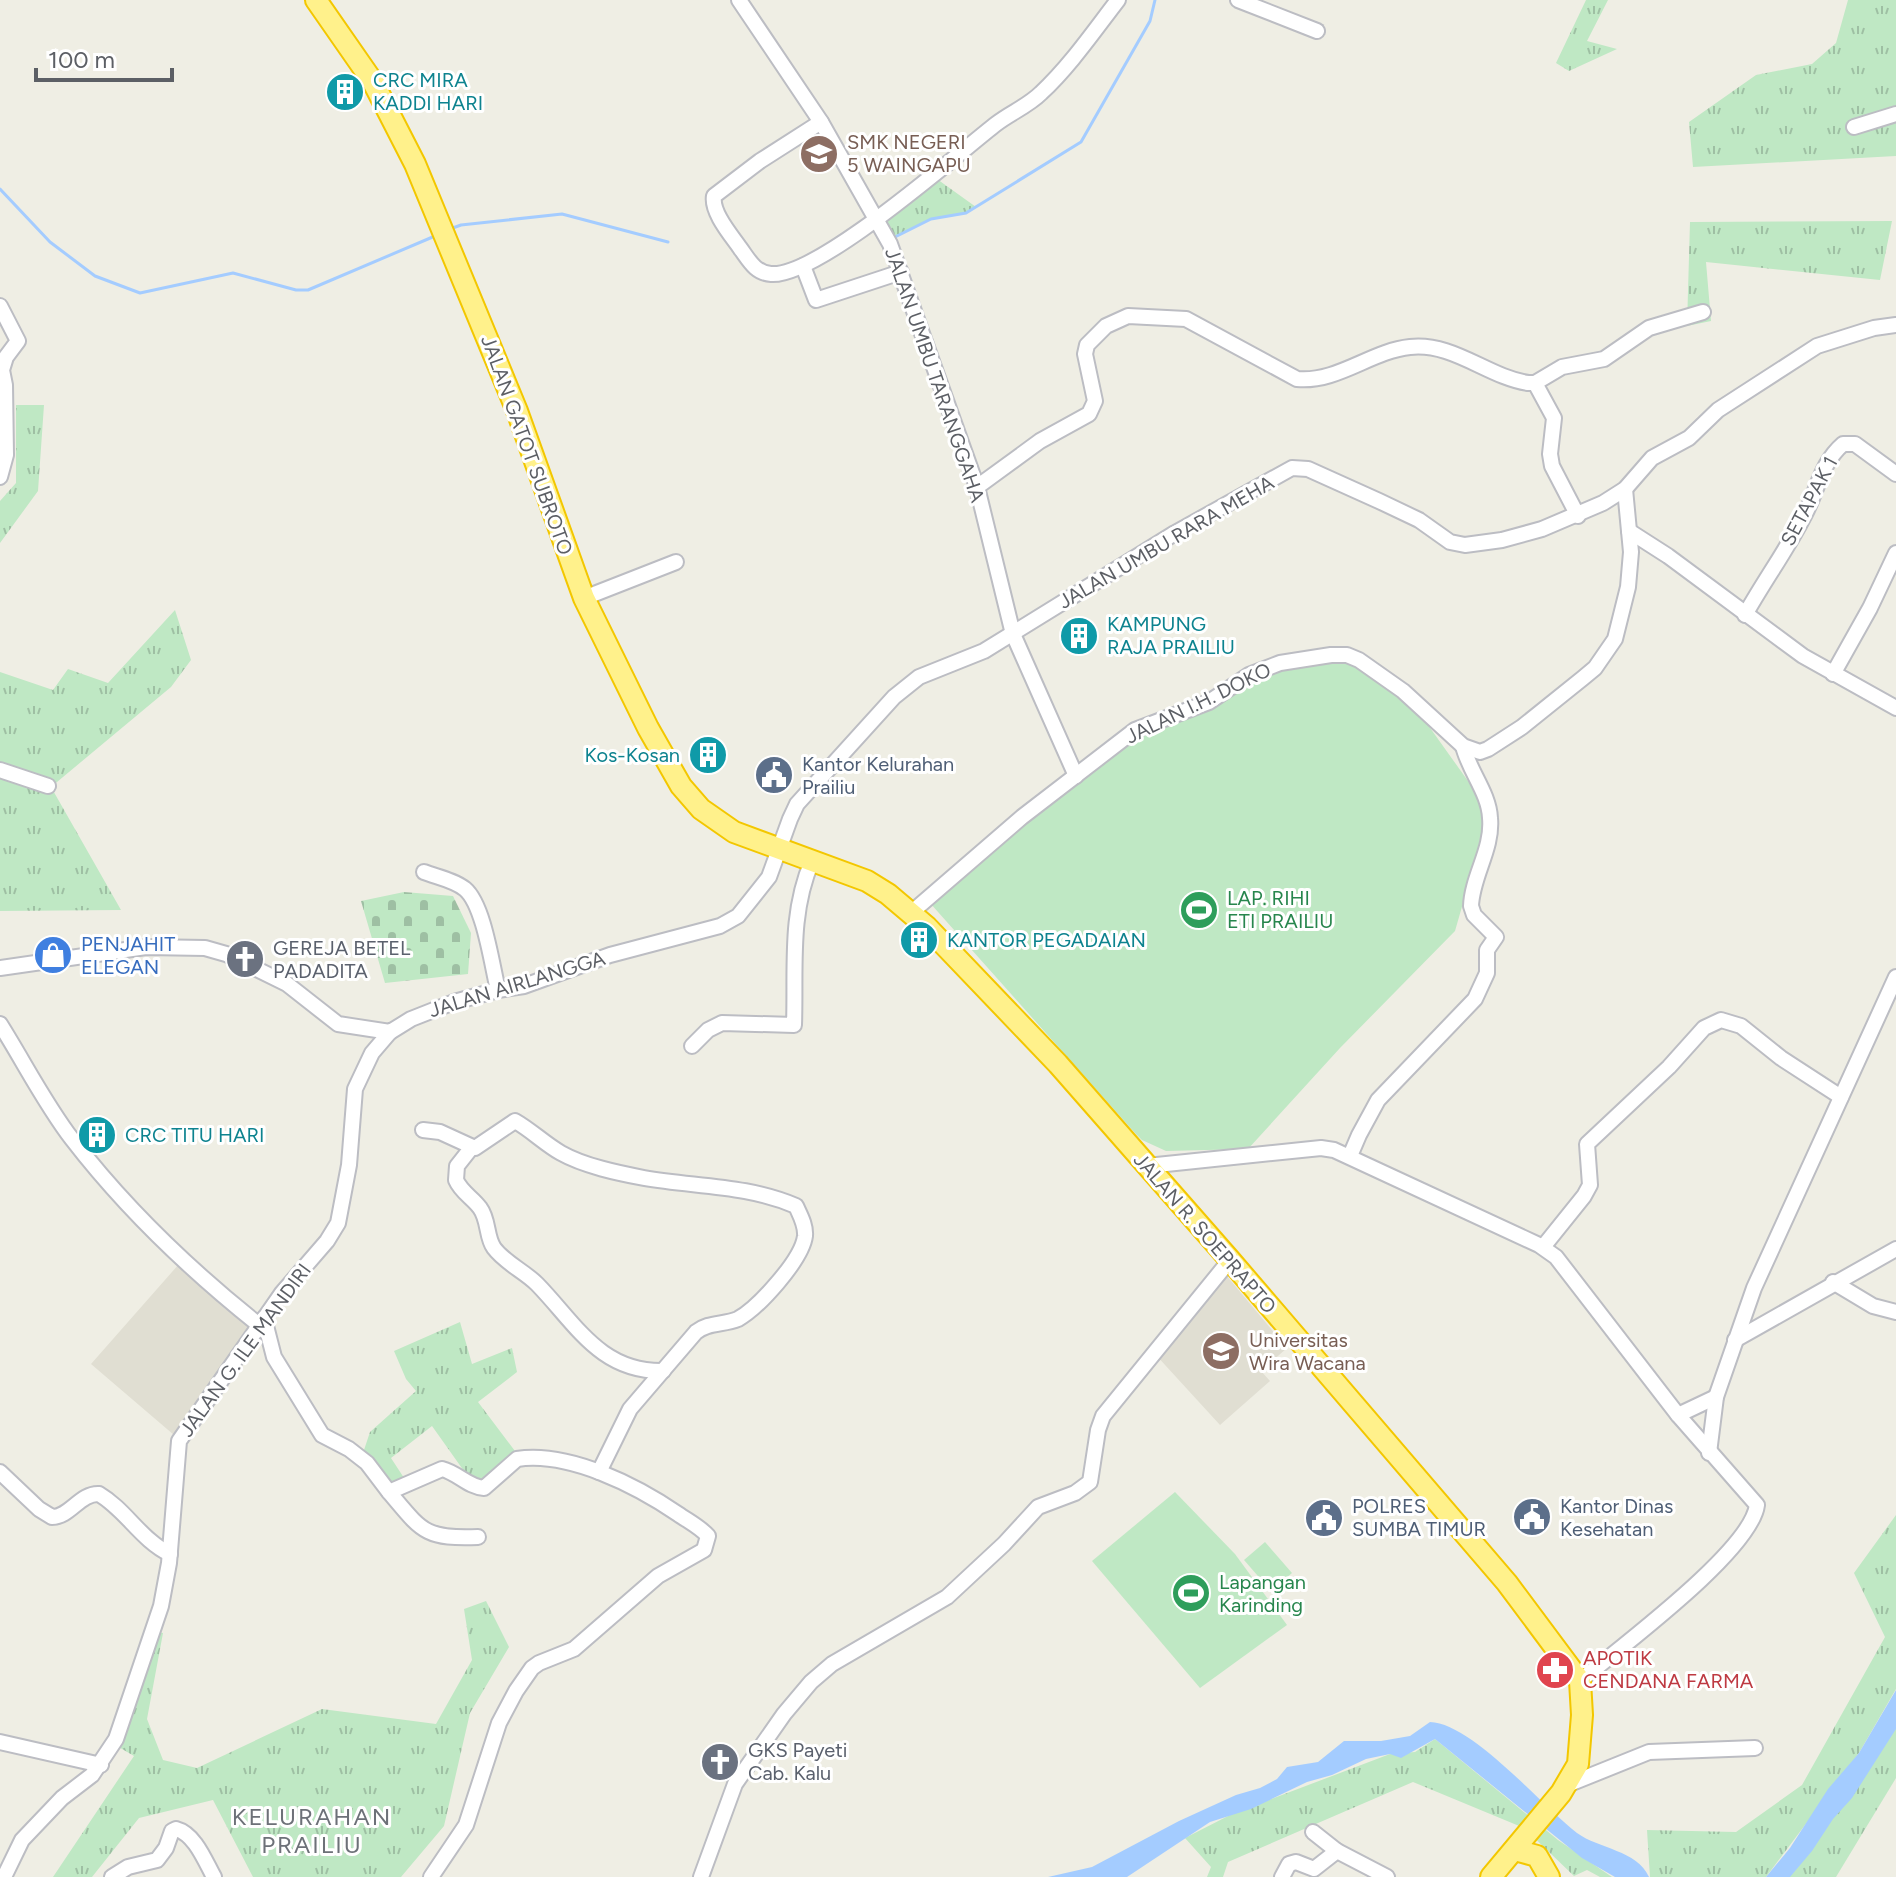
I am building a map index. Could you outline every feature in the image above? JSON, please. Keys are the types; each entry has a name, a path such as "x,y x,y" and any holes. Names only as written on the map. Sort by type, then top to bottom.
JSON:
{"highway":[{"name":"JALAN GATOT SUBROTO","path":"316,0 385,103 444,232 517,411 584,598 648,728 681,786 717,822 779,850"},
{"name":"JALAN R. SOEPRAPTO","path":"779,850 867,881 912,912 1058,1064 1230,1260 1507,1583 1580,1681"},
{"path":"1491,1877 1564,1789 1578,1764 1582,1715 1580,1681"},
{"path":"1525,1838 1549,1877"}],"street":[{"name":"JALAN UMBU TARANGGAHA","path":"739,0 821,122 888,240 977,487 1013,634 1076,776"},
{"path":"821,122 720,188 712,200 733,238 753,267 761,272 777,274 803,266 877,219 1005,117 1042,92 1118,0"},
{"path":"1238,0 1317,31"},
{"path":"1854,127 1896,114"},
{"path":"803,266 816,300 901,272"},
{"path":"0,306 18,341 6,357 2,370 6,455 0,477"},
{"path":"977,487 1040,441 1089,414 1095,401 1085,354 1087,345 1106,326 1128,316 1186,319 1297,379 1314,379 1411,346 1446,351 1521,382 1535,383 1562,367 1604,359 1653,326 1703,312"},
{"path":"1463,746 1480,752 1522,727 1595,668 1615,639 1631,552 1625,489 1652,458 1683,443 1718,410 1793,360 1838,338 1896,325"},
{"path":"1535,383 1554,418 1550,454 1552,466 1578,516"},
{"name":"SETAPAK 1","path":"1745,615 1805,514 1822,471 1836,450 1843,444 1855,444 1896,474"},
{"name":"JALAN UMBU RARA MEHA","path":"779,850 797,804 894,697 919,677 984,651 1175,533 1296,467 1308,469 1379,501 1419,520 1450,542 1465,545 1502,540 1578,516 1625,489"},
{"path":"1629,531 1668,556 1803,656 1896,708"},
{"path":"1833,674 1896,553"},
{"path":"584,598 676,562"},
{"name":"JALAN I.H. DOKO","path":"912,912 988,844 1135,730 1209,702 1262,668 1298,659 1347,655 1377,670 1463,746"},
{"path":"1350,1156 1378,1100 1475,999 1487,973 1487,950 1496,937 1474,915 1471,896 1489,834 1490,818 1487,803 1463,746"},
{"path":"0,770 48,786"},
{"name":"JALAN AIRLANGGA","path":"390,1032 423,1014 498,990 524,986 610,955 720,926 738,916 756,897 774,868 779,850"},
{"path":"692,1046 708,1030 722,1023 794,1025 795,921 803,883 812,861"},
{"path":"424,872 456,883 469,894 482,926 498,990"},
{"path":"0,968 146,947 205,948 226,954 287,984 338,1024 390,1032"},
{"path":"1709,1453 1716,1397 1754,1288 1896,977"},
{"path":"1543,1247 1590,1185 1587,1144 1619,1110 1669,1067 1704,1028 1730,1021 1741,1026 1781,1058 1841,1097"},
{"path":"0,1024 61,1124 88,1159 171,1250 209,1285 262,1322 274,1357 322,1435 367,1463 427,1533 441,1537 478,1537"},
{"name":"JALAN G. ILE MANDIRI","path":"4,1877 22,1840 62,1798 101,1765 121,1726 161,1606 170,1554 179,1441 282,1293 327,1241 338,1223 349,1165 355,1089 372,1053 390,1032"},
{"path":"423,1130 440,1132 472,1147 481,1147 515,1121 559,1152 595,1165 641,1177 772,1195 796,1206 805,1234 797,1256 779,1280 743,1316 702,1327 630,1409 599,1472"},
{"path":"472,1147 457,1166 456,1180 486,1217 490,1241 497,1251 539,1286 581,1335 608,1356 625,1367 641,1372 663,1371"},
{"path":"1147,1166 1321,1148 1350,1156 1543,1247 1565,1267 1678,1415 1757,1505 1752,1524 1713,1568 1580,1681"},
{"path":"1735,1340 1896,1249"},
{"path":"701,1877 735,1784 801,1693 832,1664 947,1597 1038,1507 1075,1493 1090,1482 1103,1416 1230,1260"},
{"path":"1833,1282 1873,1306 1896,1312"},
{"path":"1678,1415 1716,1397"},
{"path":"389,1492 442,1469 484,1488 513,1461 523,1458 555,1461 599,1472 659,1501 708,1536 707,1545 698,1554 658,1576 574,1649 532,1668 499,1723 466,1825 431,1877"},
{"path":"0,1472 39,1509 52,1517 63,1515 88,1495 99,1494 148,1540 170,1554"},
{"path":"0,1742 101,1765"},
{"path":"1564,1789 1649,1752 1755,1748"},
{"path":"112,1877 128,1867 157,1860 176,1829 186,1832 191,1838 214,1877"},
{"path":"1313,1832 1337,1851 1387,1877"},
{"path":"1282,1877 1289,1864 1299,1863 1314,1869 1337,1851"}],"shaded area":[{"name":"SMK NEGERI 5 WAINGAPU","path":"819,138 833,162 818,169 805,146"},
{"path":"179,1264 245,1324 263,1329 181,1441 91,1364"},
{"name":"Universitas Wira Wacana","path":"1226,1275 1287,1348 1261,1371 1270,1381 1220,1425 1155,1354"}],"green space":[{"path":"1586,0 1608,0 1587,41 1617,49 1569,71 1556,63"},
{"path":"1848,0 1896,0 1896,156 1693,167 1689,122 1756,75 1812,64 1836,43"},
{"path":"937,179 976,207 966,213 931,219 889,241 878,220"},
{"path":"1892,221 1880,280 1706,262 1711,321 1687,326 1690,222"},
{"path":"16,405 44,405 38,491 0,543 0,501 16,483"},
{"path":"175,610 191,660 171,687 51,787 121,910 0,911 0,672 53,690 68,669 108,683"},
{"name":"LAP. RIHI ETI PRAILIU","path":"1354,661 1418,711 1483,802 1486,823 1455,931 1340,1048 1248,1149 1166,1151 1142,1140 1135,1133 930,903 1022,824 1150,726 1212,710 1259,672 1302,664"},
{"path":"404,892 453,896 471,933 468,974 385,983 361,901"},
{"path":"460,1322 472,1364 512,1348 517,1372 478,1402 521,1459 476,1488 432,1426 391,1458 406,1481 390,1486 361,1459 370,1432 416,1391 406,1379 394,1351"},
{"name":"Lapangan Karinding","path":"1175,1492 1235,1554 1287,1625 1200,1688 1092,1561"},
{"path":"1896,1515 1896,1689 1859,1753 1766,1877 1650,1877 1647,1830 1736,1832 1802,1785 1885,1637 1854,1573"},
{"path":"1265,1542 1292,1573 1271,1591 1244,1560"},
{"path":"486,1601 509,1647 470,1713 444,1826 401,1877 253,1877 213,1800 139,1818 92,1877 53,1877 134,1756 117,1746 152,1631 163,1633 147,1719 163,1760 197,1768 322,1709 436,1724 472,1660 464,1609"},
{"path":"1896,1723 1896,1778 1836,1877 1788,1877"},
{"path":"1435,1739 1558,1840 1612,1877 1600,1877 1587,1870 1574,1876 1524,1828 1413,1782 1228,1862 1223,1877 1207,1877 1211,1867 1185,1838 1232,1814 1390,1754 1415,1752"}],"water":[{"path":"1896,1690 1896,1729 1852,1798 1790,1877 1766,1877 1790,1848 1828,1789 1859,1753"},
{"path":"1430,1722 1447,1726 1466,1736 1577,1833 1627,1855 1649,1877 1615,1877 1582,1858 1435,1739 1401,1758 1390,1754 1366,1759 1332,1775 1307,1782 1251,1809 1210,1822 1127,1877 1048,1877 1092,1867 1179,1821 1236,1795 1260,1788 1277,1779 1287,1767 1318,1762 1344,1741 1381,1741 1410,1736"}],"waterway":[{"path":"891,239 931,219 966,213 1081,142 1150,21 1155,0"},
{"path":"0,189 50,242 95,276 140,293 233,273 296,290 308,290 435,236"},
{"path":"450,229 461,225 562,214 668,242"},
{"path":"474,281 487,312"}],"place":[{"name":"CRC MIRA KADDI HARI","path":"345,92"},
{"name":"SMK NEGERI 5 WAINGAPU","path":"819,154"},
{"name":"KAMPUNG RAJA PRAILIU","path":"1079,636"},
{"name":"Kos-Kosan","path":"708,755"},
{"name":"Kantor Kelurahan Prailiu","path":"774,775"},
{"name":"LAP. RIHI ETI PRAILIU","path":"1199,910"},
{"name":"KANTOR PEGADAIAN","path":"919,940"},
{"name":"PENJAHIT ELEGAN","path":"53,955"},
{"name":"GEREJA BETEL PADADITA","path":"245,959"},
{"name":"CRC TITU HARI","path":"97,1135"},
{"name":"Universitas Wira Wacana","path":"1221,1351"},
{"name":"Kantor Dinas Kesehatan","path":"1532,1517"},
{"name":"POLRES SUMBA TIMUR","path":"1324,1518"},
{"name":"Lapangan Karinding","path":"1191,1593"},
{"name":"APOTIK CENDANA FARMA","path":"1555,1670"},
{"name":"GKS Payeti Cab. Kalu","path":"720,1762"}],"district":[{"name":"KELURAHAN PRAILIU","path":"312,1831"}]}
